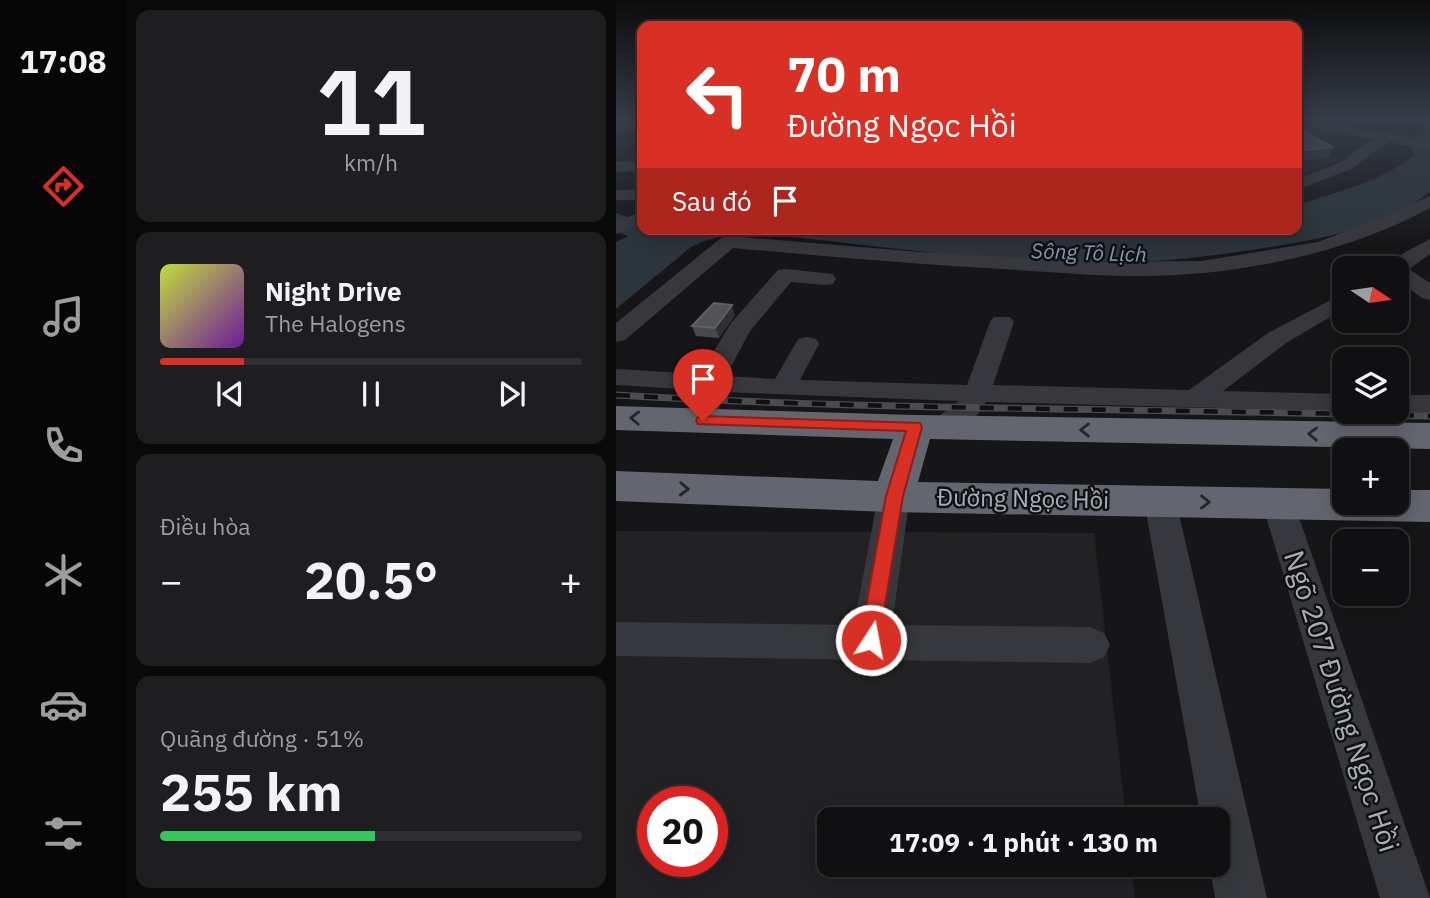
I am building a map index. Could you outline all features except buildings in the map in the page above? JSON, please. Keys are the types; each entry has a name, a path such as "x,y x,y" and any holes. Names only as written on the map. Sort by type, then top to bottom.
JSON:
{"highway":[{"path":"616,418 1430,436"},
{"path":"894,496 930,427"},
{"name":"Đường Ngọc Hồi","path":"616,486 894,496 1430,506"}],"street":[{"path":"1302,183 1352,161"},
{"path":"616,167 637,166"},
{"path":"616,195 637,196"},
{"path":"616,335 728,242 920,258 1099,268 1202,267 1322,247 1400,217 1430,201"},
{"path":"616,228 637,220"},
{"path":"1409,258 1430,245"},
{"path":"1409,270 1430,271"},
{"path":"703,421 709,400 709,383 739,328 786,275 825,279"},
{"path":"1409,278 1430,293"},
{"path":"1196,398 1277,338 1332,307"},
{"path":"930,427 967,410 977,394 1002,322"},
{"path":"783,387 807,344"},
{"path":"616,377 783,387 977,394 1332,403"},
{"path":"1409,404 1430,404"},
{"path":"871,640 894,496"},
{"path":"1160,501 1241,898"},
{"name":"Ngõ 207 Đường Ngọc Hồi","path":"1278,503 1406,898"},
{"path":"616,639 871,640 1090,645"}],"shaded area":[{"path":"1302,161 1338,161 1302,175"},
{"path":"616,531 1094,533 1125,807 817,807 817,877 1132,877 1135,898 616,898"}],"water":[{"path":"1430,161 1430,192 1395,214 1377,222 1317,239 1214,255 1119,263 1055,263 930,253 775,235 1302,235 1302,203 1374,179 1403,163"},
{"path":"637,232 637,235 732,235 691,247 616,309 616,242"}],"waterway":[{"name":"Sông Tô Lịch","path":"616,221 637,230"},
{"name":"Sông Tô Lịch","path":"648,235 664,242"}],"railway":[{"path":"616,395 921,407 1430,416"}],"route":[{"path":"703,421 915,427 894,496 871,640"}]}
